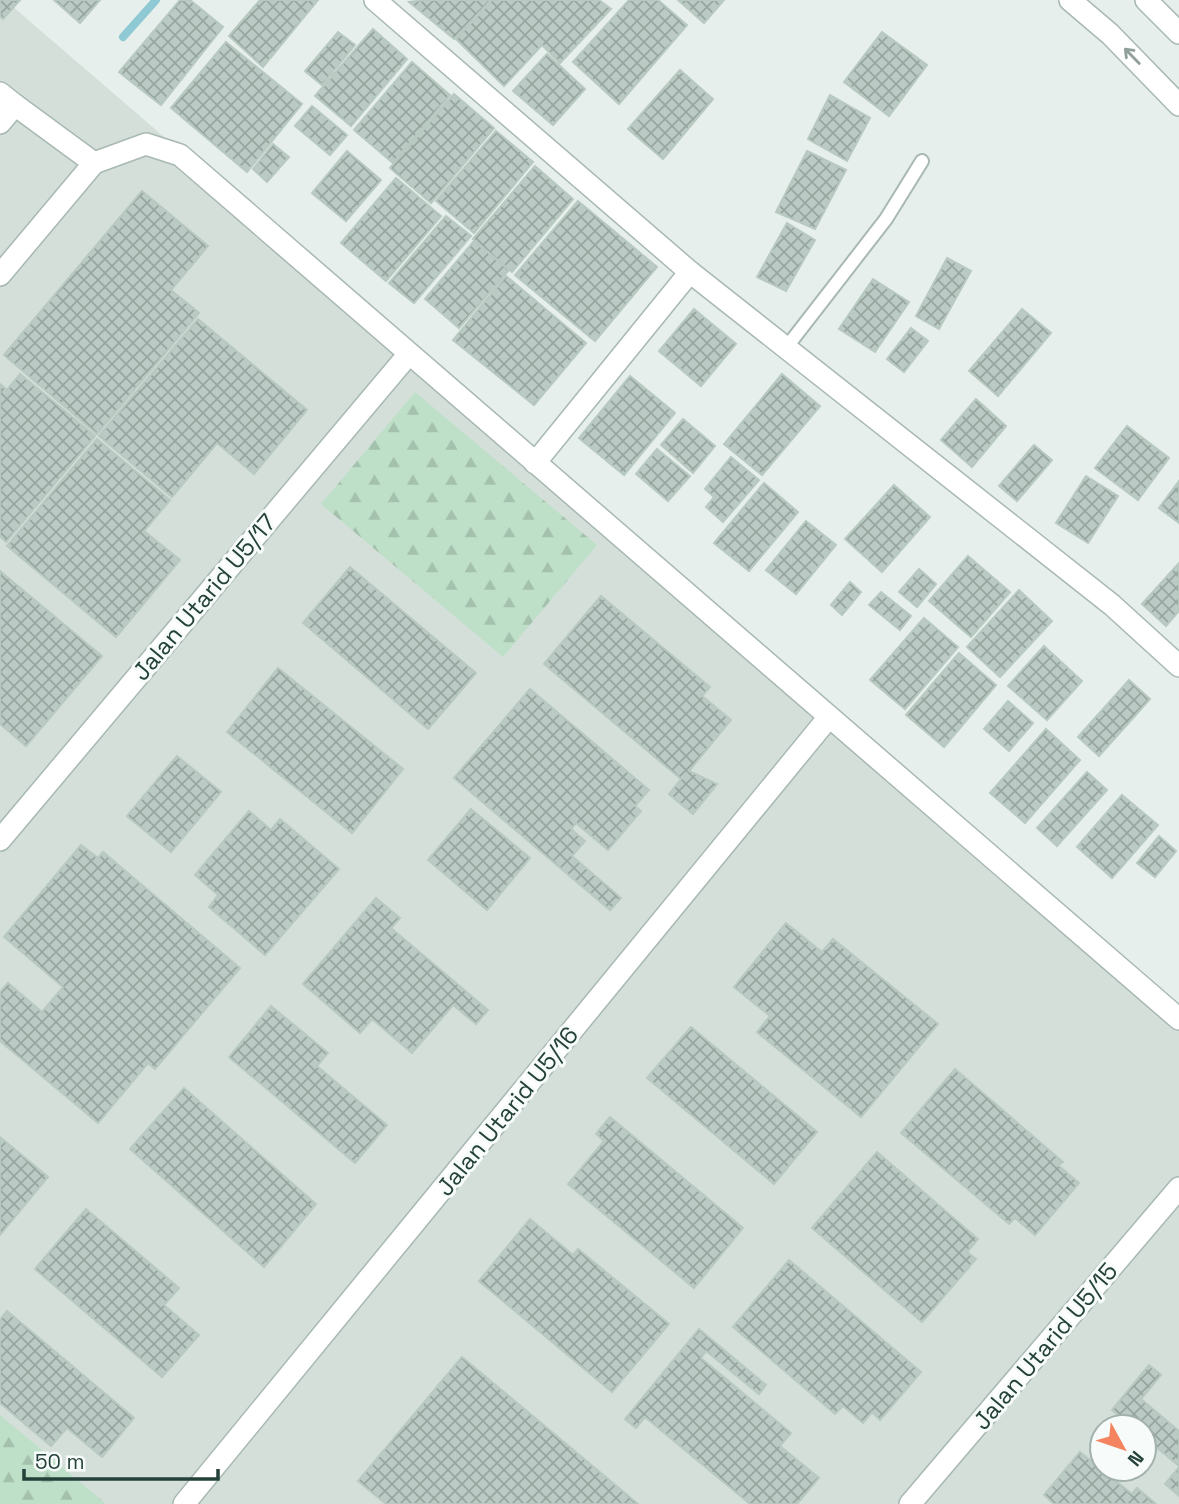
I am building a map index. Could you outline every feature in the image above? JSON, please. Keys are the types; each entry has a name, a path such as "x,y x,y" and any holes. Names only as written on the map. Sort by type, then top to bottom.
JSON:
{"street":[{"path":"375,0 690,272 1112,605 1179,666"},
{"path":"1070,0 1110,34 1179,105"},
{"path":"1146,0 1179,33"},
{"path":"0,122 7,99 94,163"},
{"path":"0,275 94,163 146,144 180,155 408,355 1179,1019"},
{"path":"535,463 690,272"},
{"name":"Jalan Utarid U5/17","path":"0,840 408,355"},
{"name":"Jalan Utarid U5/16","path":"184,1504 829,717"},
{"name":"Jalan Utarid U5/15","path":"910,1504 1179,1188"}],"lane":[{"path":"786,348 886,219 922,161"}],"shaded area":[{"path":"0,0 5,0 1179,1010 1179,1504 0,1504"}],"green space":[{"path":"415,392 597,545 503,657 321,504"},
{"path":"0,1415 106,1504 0,1504"}],"building":[{"path":"0,0 20,0 3,19 0,16"},
{"path":"54,0 100,0 80,23"},
{"path":"180,0 190,0 223,27 161,105 119,72"},
{"path":"260,0 318,0 263,67 229,36"},
{"path":"491,0 454,39 409,2"},
{"path":"492,0 599,0 611,9 560,63 542,45 504,86 456,39"},
{"path":"629,0 658,0 687,25 619,104 573,62"},
{"path":"678,0 724,0 704,23"},
{"path":"373,29 407,59 351,126 315,96"},
{"path":"338,32 355,45 322,85 305,71"},
{"path":"882,32 927,65 889,116 844,82"},
{"path":"226,42 302,104 247,172 171,108"},
{"path":"547,54 585,89 553,125 513,91"},
{"path":"412,62 450,95 393,163 354,130"},
{"path":"680,70 713,99 663,159 628,129"},
{"path":"454,94 494,128 431,203 390,168"},
{"path":"830,95 870,118 847,161 808,139"},
{"path":"312,106 347,135 330,155 295,126"},
{"path":"496,131 533,162 474,233 436,201"},
{"path":"273,144 289,157 267,182 253,169"},
{"path":"347,151 381,180 346,221 312,193"},
{"path":"807,151 846,170 815,229 776,212"},
{"path":"535,166 573,199 512,272 473,239"},
{"path":"396,178 441,216 386,281 341,243"},
{"path":"142,191 208,246 171,290 199,313 97,434 4,355"},
{"path":"578,201 657,267 595,341 515,275"},
{"path":"446,216 471,236 414,303 389,283"},
{"path":"787,223 815,240 786,291 757,277"},
{"path":"474,241 509,270 459,328 425,299"},
{"path":"947,258 971,271 939,329 916,316"},
{"path":"506,276 586,343 534,405 453,340"},
{"path":"873,279 909,302 875,352 839,329"},
{"path":"694,309 736,344 701,386 659,351"},
{"path":"1022,309 1051,333 998,396 969,371"},
{"path":"198,319 307,410 254,474 217,443 172,497 99,436"},
{"path":"911,328 928,341 904,372 887,359"},
{"path":"20,374 95,436 6,542 0,536 0,384 7,390"},
{"path":"782,374 820,406 762,475 724,444"},
{"path":"630,376 675,413 624,475 579,438"},
{"path":"976,399 1006,426 972,467 941,440"},
{"path":"683,419 715,446 693,473 661,445"},
{"path":"1127,426 1169,458 1138,500 1095,468"},
{"path":"97,439 170,500 144,531 180,560 116,637 7,546"},
{"path":"1034,445 1052,460 1017,501 999,486"},
{"path":"657,449 690,476 668,501 636,474"},
{"path":"731,457 759,480 723,522 706,507 714,497 705,489"},
{"path":"1086,476 1118,496 1088,543 1056,523"},
{"path":"1179,481 1179,523 1159,508"},
{"path":"764,483 798,512 749,571 714,543"},
{"path":"894,485 930,517 882,572 845,539"},
{"path":"806,521 836,545 796,594 766,570"},
{"path":"968,556 1010,592 971,637 929,601"},
{"path":"1179,563 1179,611 1166,626 1142,604"},
{"path":"350,567 476,673 428,729 303,623"},
{"path":"919,569 936,584 917,607 899,592"},
{"path":"0,571 102,656 26,746 0,724"},
{"path":"850,582 861,592 842,615 831,605"},
{"path":"1019,590 1052,621 1000,677 967,647"},
{"path":"881,592 911,616 900,630 869,605"},
{"path":"601,596 710,687 702,696 731,720 689,771 717,784 693,814 669,794 681,779 544,664"},
{"path":"924,618 958,647 905,709 870,680"},
{"path":"1044,646 1082,681 1047,720 1008,686"},
{"path":"959,653 996,685 944,747 906,715"},
{"path":"278,668 403,769 352,833 227,732"},
{"path":"1129,680 1150,699 1099,756 1078,737"},
{"path":"530,689 649,790 635,806 641,811 608,850 576,823 571,829 585,841 572,856 621,898 610,910 454,778"},
{"path":"1008,701 1033,723 1009,751 984,729"},
{"path":"1046,729 1080,760 1025,823 990,793"},
{"path":"177,756 221,792 171,852 127,816"},
{"path":"1087,772 1107,790 1057,846 1037,828"},
{"path":"1122,795 1158,825 1112,878 1077,847"},
{"path":"471,809 530,858 487,910 428,860"},
{"path":"249,811 271,830 280,819 339,869 265,955 209,907 218,895 195,875"},
{"path":"1159,836 1176,851 1155,877 1137,863"},
{"path":"81,845 98,858 103,852 240,968 155,1069 148,1063 98,1123 0,1041 0,992 8,983 42,1012 63,987 4,937"},
{"path":"376,898 400,918 391,928 488,1010 476,1024 453,1005 412,1053 372,1019 360,1033 303,984"},
{"path":"786,923 822,952 833,939 938,1024 861,1117 757,1032 770,1016 734,987"},
{"path":"271,1006 328,1053 317,1066 387,1125 355,1163 229,1057"},
{"path":"691,1027 817,1132 774,1184 647,1078"},
{"path":"955,1069 1063,1162 1058,1165 1079,1183 1035,1235 1015,1218 1009,1224 901,1133"},
{"path":"184,1088 316,1204 264,1267 130,1149"},
{"path":"610,1117 743,1228 694,1288 568,1184 604,1141 596,1134"},
{"path":"0,1137 48,1177 0,1235"},
{"path":"877,1152 978,1239 967,1252 976,1259 922,1322 812,1228"},
{"path":"86,1209 179,1288 164,1305 199,1335 162,1377 35,1269"},
{"path":"530,1219 573,1255 578,1249 669,1324 612,1392 479,1281"},
{"path":"789,1260 921,1372 880,1420 872,1412 863,1423 843,1406 835,1414 733,1327"},
{"path":"7,1311 134,1418 102,1457 67,1428 51,1446 0,1403 0,1320"},
{"path":"699,1329 766,1385 759,1394 706,1351 701,1358 791,1433 780,1446 819,1478 797,1504 750,1504 645,1417 636,1428 625,1419"},
{"path":"462,1357 638,1504 386,1504 358,1481"},
{"path":"1149,1365 1161,1375 1141,1399 1158,1413 1116,1413 1112,1410"},
{"path":"1158,1413 1179,1431 1179,1466 1158,1449"},
{"path":"1080,1452 1088,1458 1088,1483 1118,1483 1132,1494 1137,1488 1156,1504 1054,1504 1044,1495"},
{"path":"1179,1467 1179,1496 1165,1484"}],"waterway":[{"path":"123,37 156,0"}]}
